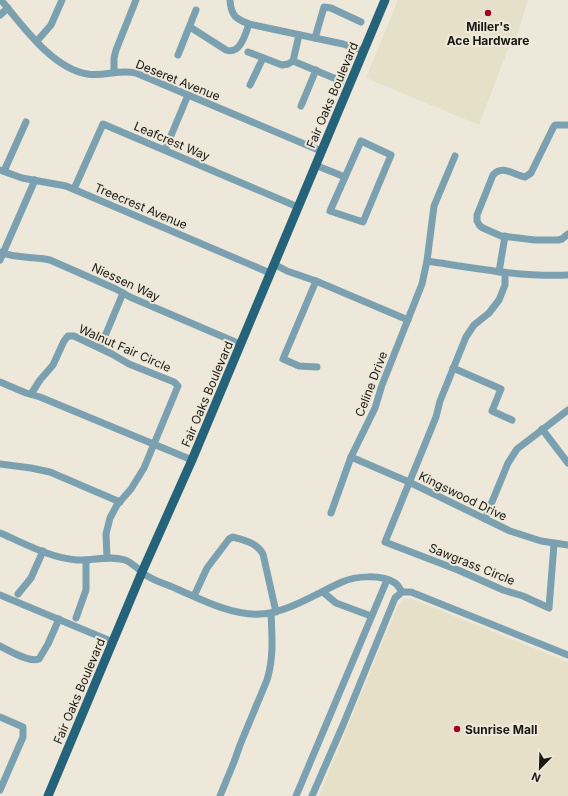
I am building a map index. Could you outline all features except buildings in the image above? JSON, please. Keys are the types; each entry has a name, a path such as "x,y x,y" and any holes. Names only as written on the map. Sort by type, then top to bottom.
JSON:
{"main road":[{"name":"Fair Oaks Boulevard","path":"48,796 142,572 192,460 385,0"}],"street":[{"name":"Deseret Avenue","path":"1,0 50,55 72,69 95,75 124,71 136,73 321,151"},
{"path":"38,41 51,25 62,0"},
{"path":"114,72 114,58 116,50 136,0"},
{"path":"230,0 230,7 234,16 239,20 250,24 343,44 364,51"},
{"path":"315,38 324,7 331,8 361,22"},
{"path":"0,16 8,8"},
{"path":"178,55 196,10"},
{"path":"190,27 226,50 232,51 238,48 241,44 250,24"},
{"path":"248,52 282,65 288,64 293,61 299,35"},
{"path":"250,85 263,58"},
{"path":"293,61 341,81"},
{"path":"301,106 316,70"},
{"path":"165,150 188,95"},
{"path":"2,170 26,122"},
{"name":"Leafcrest Way","path":"74,189 103,124 298,207"},
{"path":"568,125 555,125 531,173 525,177 504,169 496,172 493,175 477,215 477,221 483,228 499,236 535,240 558,240 562,239 568,234"},
{"path":"361,142 391,155 363,222 330,211 345,177 361,142"},
{"name":"Celine Drive","path":"331,513 351,457 375,408 382,385 422,284 427,261 434,206 454,156"},
{"path":"315,165 345,177"},
{"name":"Treecrest Avenue","path":"2,170 22,178 58,183 74,189 270,273"},
{"path":"1,255 35,180"},
{"path":"409,482 436,417 440,401 453,368 469,331 479,320 492,310 504,289 502,273 505,236"},
{"name":"Niessen Way","path":"1,255 21,258 43,258 50,260 240,344"},
{"path":"427,261 502,273 547,276 568,275"},
{"path":"274,264 297,275 316,281 408,320"},
{"path":"316,281 283,359 299,366 317,367"},
{"path":"100,348 123,293"},
{"name":"Walnut Fair Circle","path":"31,394 40,380 53,366 68,336 74,336 129,364 174,382 178,386 153,444"},
{"path":"453,368 501,389 492,411 512,420"},
{"path":"0,382 192,460"},
{"path":"485,519 512,457 522,444 568,410"},
{"path":"542,429 568,462"},
{"path":"107,558 107,526 113,511 138,479 153,444"},
{"name":"Kingswood Drive","path":"351,457 409,482 525,537 554,544 568,545"},
{"path":"0,464 50,472 120,502"},
{"name":"Sawgrass Circle","path":"409,482 385,542 458,570 503,590 523,596 549,608 554,544"},
{"path":"0,532 43,551 68,559 86,560 116,558 130,562 149,577 235,612 255,614 273,612 323,592 343,582 365,576 387,580 396,584 402,592"},
{"path":"194,596 207,568 229,539 233,538 256,545 260,548 273,612 270,670 268,680 220,796"},
{"path":"18,594 31,578 43,551"},
{"path":"76,618 86,590 86,560"},
{"path":"296,796 387,580"},
{"path":"323,592 336,603 371,616"},
{"path":"312,796 344,725 395,598 402,592 411,592 568,655"},
{"path":"0,595 113,642"},
{"path":"0,646 32,660 39,659 48,644 58,619"},
{"path":"0,717 23,727 23,737 0,790"}],"shaded area":[{"path":"398,0 528,0 517,35 507,52 479,125 366,78"},
{"name":"Sunrise Mall","path":"404,599 412,599 568,662 568,796 319,796 398,605"}],"place":[{"name":"Miller's Ace Hardware","path":"488,13"},
{"name":"Sunrise Mall","path":"457,729"}]}
